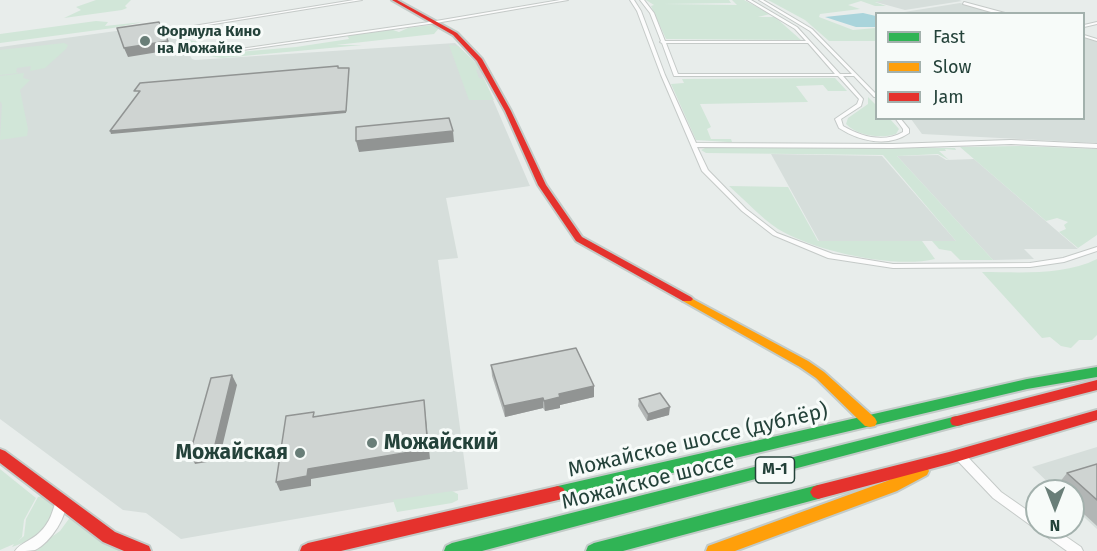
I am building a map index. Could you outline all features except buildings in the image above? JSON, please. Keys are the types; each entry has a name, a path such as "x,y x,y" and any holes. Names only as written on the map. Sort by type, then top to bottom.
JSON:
{"main road":[{"path":"394,0 436,22 463,40 480,60 523,142 542,185 574,235 583,243 804,364 829,383 870,422"},
{"name":"Можайское шоссе (дублёр)","path":"308,551 1027,384 1097,372"},
{"name":"Можайское шоссе","path":"452,551 1097,385"},
{"name":"М-1","path":"595,550 954,456 1097,415"},
{"path":"0,455 109,537 143,551"},
{"path":"714,551 892,486 954,456"}],"street":[{"path":"183,28 360,0"},
{"path":"228,51 436,22 566,0"},
{"path":"632,0 639,11 705,171 744,210 776,234 831,256 893,266 1030,265 1064,260 1097,249"},
{"path":"642,0 652,14 676,75 856,75"},
{"path":"749,0 783,19 809,42 861,102 838,119 840,126 846,131 873,138 900,137"},
{"path":"761,0 811,30 875,95"},
{"path":"964,3 997,12"},
{"path":"662,42 809,42"},
{"path":"892,146 906,131 898,120"},
{"path":"834,146 847,139 846,131"},
{"path":"693,145 892,146 1011,142 1097,146"},
{"path":"954,456 997,495 1025,515"},
{"path":"21,551 41,539 53,528 60,512 61,500"},
{"path":"1060,539 1077,551"}],"shaded area":[{"path":"872,1 962,1 905,10"},
{"path":"960,3 997,12 904,12"},
{"path":"167,24 175,28 192,59 195,60 455,43 478,65 530,186 446,198 458,258 438,260 468,489 181,539 146,513 123,510 0,419 0,47"},
{"path":"1085,36 1097,41 1097,143 922,134 912,120 1085,120"},
{"path":"771,154 882,156 956,241 819,241"},
{"path":"938,155 946,160 974,159 1078,249 1024,249 1034,259 993,260 897,156"},
{"path":"1097,447 1097,529 1085,518 1085,479 1044,479 1032,467"}],"green space":[{"path":"96,0 131,0 125,6 127,8 122,10 64,18 81,10 76,7"},
{"path":"646,0 729,0 731,3 663,4 737,5 732,0 744,0 770,14 758,17 775,17 801,40 666,39 651,6 654,5"},
{"path":"768,0 884,0 875,2 886,6 875,6 861,1 848,5 860,9 820,14 819,17 853,30 875,28 875,41 829,41 805,20"},
{"path":"96,21 108,22 105,26 143,22 0,43 0,34"},
{"path":"431,25 440,27 434,34 336,45 362,45 222,58 195,54 190,51 180,34 188,40 207,43 215,54 296,47 349,39 347,35 390,29 399,32 408,28"},
{"path":"64,43 68,45 66,49 45,68 30,71 31,66 17,68 16,72 19,73 0,75 0,50"},
{"path":"449,45 458,46 478,65 479,69 476,70 479,78 484,79 494,100 469,100"},
{"path":"24,73 23,78 30,80 20,90 28,129 27,136 0,140 2,104 0,76"},
{"path":"835,78 847,91 828,91 823,85 796,86 808,102 700,104 711,127 707,129 711,139 731,139 732,142 696,140 671,84 684,83 682,79"},
{"path":"868,97 875,104 875,120 891,120 899,129 896,134 870,135 846,124 848,118 868,104"},
{"path":"1020,146 1097,149 1097,235 1078,248 1059,232 1066,229 1064,225 1068,222 1057,218 1046,221 960,147"},
{"path":"705,148 955,148 956,150 939,151 949,160 938,154 897,156 993,260 960,260 951,251 939,249 932,241 956,241 883,155 706,153 701,150"},
{"path":"729,186 788,187 818,241 922,241 935,259 898,262 877,260 812,244 778,229"},
{"path":"1097,259 1097,335 1092,340 1079,340 1071,348 1061,346 1050,337 1042,338 982,272 1055,271"},
{"path":"0,469 36,498 24,520 22,537 17,542 24,536 26,519 38,497 42,496 55,503 55,512 47,526 34,537 0,550"},
{"path":"452,491 458,494 458,500 452,503 397,512 393,500"},
{"path":"71,516 129,551 32,551 60,531"}],"water":[{"path":"863,13 875,16 875,27 856,27 825,17"}],"traffic: fast":[{"path":"558,493 1027,384 1097,372"},
{"path":"452,551 957,421"},
{"path":"594,551 818,492"}],"traffic: slow":[{"path":"687,299 804,364 820,375 870,422"},
{"path":"714,551 892,486 922,471"}],"traffic: jam":[{"path":"394,0 455,34 480,60 508,111 542,185 579,239 687,299"},
{"path":"957,421 1097,385"},
{"path":"818,492 949,458 1097,415"},
{"path":"0,455 109,537 143,551"},
{"path":"308,551 558,493"}],"place":[{"name":"Формула Кино на Можайке","path":"145,41"},
{"name":"Можайский","path":"372,443"},
{"name":"Можайская","path":"300,453"}]}
